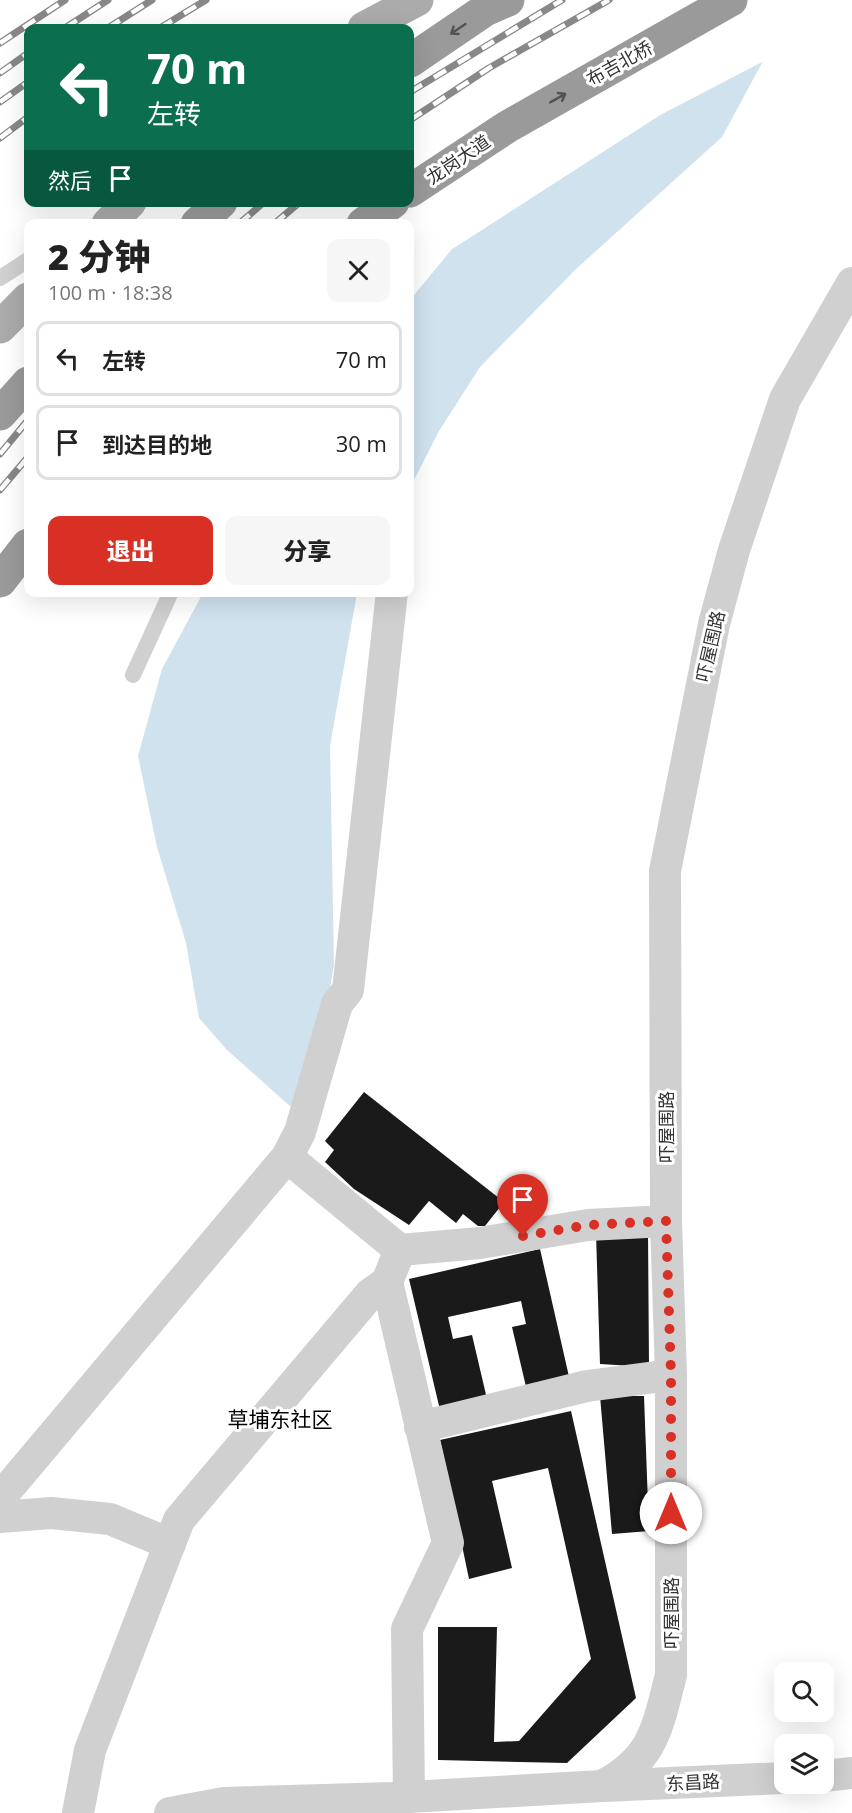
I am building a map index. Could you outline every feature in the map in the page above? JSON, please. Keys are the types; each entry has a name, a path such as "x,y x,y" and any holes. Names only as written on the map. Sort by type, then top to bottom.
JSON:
{"highway":[{"name":"布吉北桥","path":"507,127 731,0"},
{"path":"414,58 496,3"},
{"name":"龙岗大道","path":"414,188 507,127"},
{"path":"202,219 216,207"},
{"path":"370,219 386,207"},
{"path":"0,414 24,387"},
{"path":"0,581 24,550"}],"main road":[{"path":"372,24 417,0"},
{"path":"113,219 125,207"},
{"path":"0,327 24,303"}],"street":[{"name":"吓屋围路","path":"170,1813 224,1803 391,1803 602,1786 625,1774 643,1756 659,1723 671,1675 671,1375 666,1221 664,871 714,624 734,550 785,399 852,283"},
{"path":"0,1498 287,1156 300,1132 337,1004 348,990 391,597"},
{"path":"287,1156 400,1250 480,1243 588,1225 666,1221"},
{"path":"78,1813 90,1750 179,1520 370,1294 387,1282 400,1250"},
{"path":"387,1282 448,1543 407,1629 391,1803"},
{"path":"420,1427 587,1386 671,1375"},
{"path":"0,1517 51,1513 110,1519 170,1544"},
{"path":"834,1775 852,1773"},
{"name":"东昌路","path":"602,1786 774,1778"}],"lane":[{"path":"101,219 121,207"},
{"path":"0,278 24,263"},
{"path":"133,675 169,597"}],"water":[{"path":"763,61 722,137 575,270 480,367 439,431 414,480 414,295 452,249 660,115"},
{"path":"201,597 356,597 330,746 334,965 318,1055 291,1107 227,1050 199,1018 186,943 157,847 138,756 162,669"}],"pier":[{"path":"762,59 766,60 660,115 452,249 455,243 522,198 658,112"}],"building":[{"path":"364,1092 504,1202 485,1226 478,1226 463,1214 456,1223 429,1201 409,1225 354,1189 325,1162 334,1150 325,1141"},
{"path":"648,1232 649,1367 600,1364 596,1233"},
{"path":"540,1249 570,1381 527,1391 512,1327 526,1324 521,1301 448,1317 453,1339 472,1335 487,1399 440,1410 409,1279"},
{"path":"600,1396 644,1396 649,1531 612,1534"},
{"path":"571,1411 636,1698 567,1763 438,1760 438,1627 497,1627 494,1742 519,1741 591,1659 548,1468 492,1481 512,1568 469,1579 440,1440"}],"railway":[{"path":"29,24 65,0"},
{"path":"71,24 108,0"},
{"path":"114,24 152,0"},
{"path":"167,24 206,0"},
{"path":"414,90 562,0"},
{"path":"414,117 489,68 609,0"},
{"path":"0,43 24,27"},
{"path":"0,73 24,56"},
{"path":"0,102 24,85"},
{"path":"0,138 24,120"},
{"path":"245,219 258,207"},
{"path":"280,219 294,207"},
{"path":"0,454 24,425"},
{"path":"0,490 24,462"}],"district":[{"name":"草埔东社区","path":"280,1419"}],"route":[{"path":"523,1236 588,1225 666,1221 671,1375 671,1513"}]}
